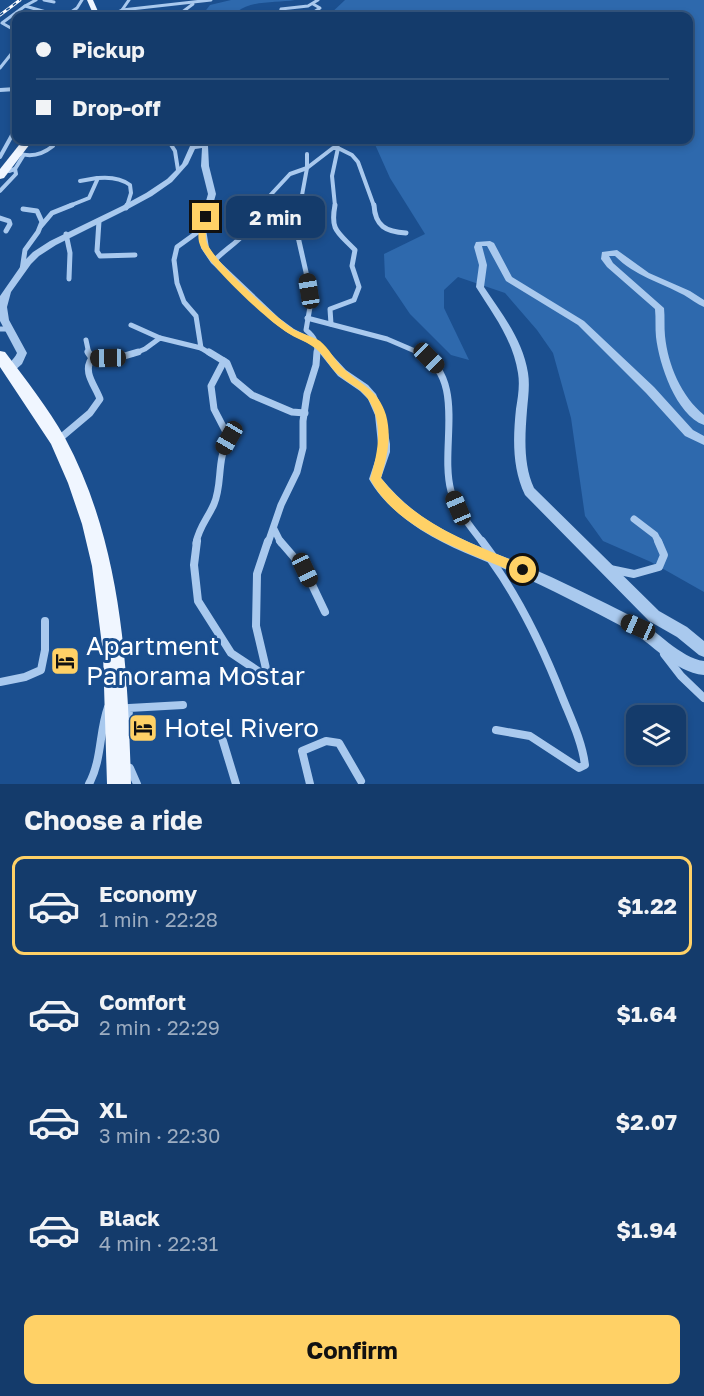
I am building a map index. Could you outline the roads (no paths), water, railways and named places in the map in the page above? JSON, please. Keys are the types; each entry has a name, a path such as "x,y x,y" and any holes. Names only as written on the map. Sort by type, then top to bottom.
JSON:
{"main road":[{"path":"4,173 26,144"},
{"path":"4,362 57,440 80,492 98,553 112,626 123,778"}],"street":[{"path":"17,12 36,0"},
{"path":"44,0 54,2"},
{"path":"71,12 82,0"},
{"path":"122,10 129,0"},
{"path":"147,8 182,0"},
{"path":"118,12 211,0"},
{"path":"280,12 281,9 313,4 318,0"},
{"path":"182,12 200,2"},
{"path":"313,4 320,7 315,12"},
{"path":"25,6 48,12"},
{"path":"0,68 3,62"},
{"path":"0,157 12,135"},
{"path":"0,191 16,174 15,169 20,154 51,148 51,144"},
{"path":"171,144 176,151 178,170"},
{"path":"4,362 21,358 20,347 3,329 2,305 5,295 36,253 66,234 126,208 164,184 191,157 192,147 206,146 205,166 212,194 202,229 203,243 214,261 276,320 291,331 317,344"},
{"path":"264,202 290,174 307,168 333,148 338,148 356,156 365,184 374,202 375,219 381,227 393,232 406,233"},
{"path":"331,324 330,309 354,300 359,287 352,266 355,250 337,231 332,221 335,206 332,176 338,148"},
{"path":"307,154 307,168 300,199 300,216 296,228 309,291 310,307 306,330 313,335 317,344 342,373 364,388 372,397 381,415 384,452 375,479 381,487 399,506 437,534 544,580 652,636 689,665 702,671"},
{"path":"4,173 15,169"},
{"path":"80,181 98,178 123,180 130,185 126,208"},
{"path":"22,271 25,248 36,238 41,226 52,213 89,198 98,178"},
{"path":"23,209 37,211 41,216 41,226"},
{"path":"0,218 9,221 10,224 6,231"},
{"path":"99,221 97,251 100,256 135,255"},
{"path":"201,348 199,327 194,313 184,302 175,266 177,247 202,229"},
{"path":"214,261 224,250 234,246 246,232"},
{"path":"66,234 70,254 69,279"},
{"path":"704,441 689,434 650,390 581,323 509,279 490,243 479,244 483,265 480,287 514,340 523,372 524,386 519,437 523,477 534,498 654,616 682,632 704,650"},
{"path":"704,304 687,293 646,275 617,253 605,254 605,259 610,265 659,308 661,339 676,392 690,411 704,421"},
{"path":"307,318 406,347 429,358 440,369 446,386 450,487 458,508 512,592 551,668 573,723 585,765 579,768 571,764 530,736 496,730"},
{"path":"131,325 160,338 201,348 227,363 234,380 252,395 292,412 305,413"},
{"path":"57,440 90,413 100,399 86,371 87,364 92,358 137,354 146,351 160,338"},
{"path":"86,340 87,351 92,358"},
{"path":"224,361 211,386 214,409 229,438 222,450 215,502 199,529 196,544 194,565 198,601 231,653 268,677 256,626 255,592 261,561 281,504 297,472 303,448 307,394 316,365 317,344"},
{"path":"602,565 634,574 659,567 664,555 655,535 634,519"},
{"path":"273,528 282,546 297,565 305,570 325,612"},
{"path":"0,682 25,677 41,670 45,650 45,621"},
{"path":"652,636 672,666 704,698"},
{"path":"89,784 96,769 104,716 116,690"},
{"path":"137,784 123,778 128,753 129,708 156,704 165,707 183,705"},
{"path":"219,728 236,784"},
{"path":"310,784 302,751 326,741 339,743 361,782"}],"railway":[{"path":"0,15 20,0"}],"place":[{"name":"Apartment Panorama Mostar","path":"65,661"},
{"name":"Hotel Rivero","path":"143,728"}]}
